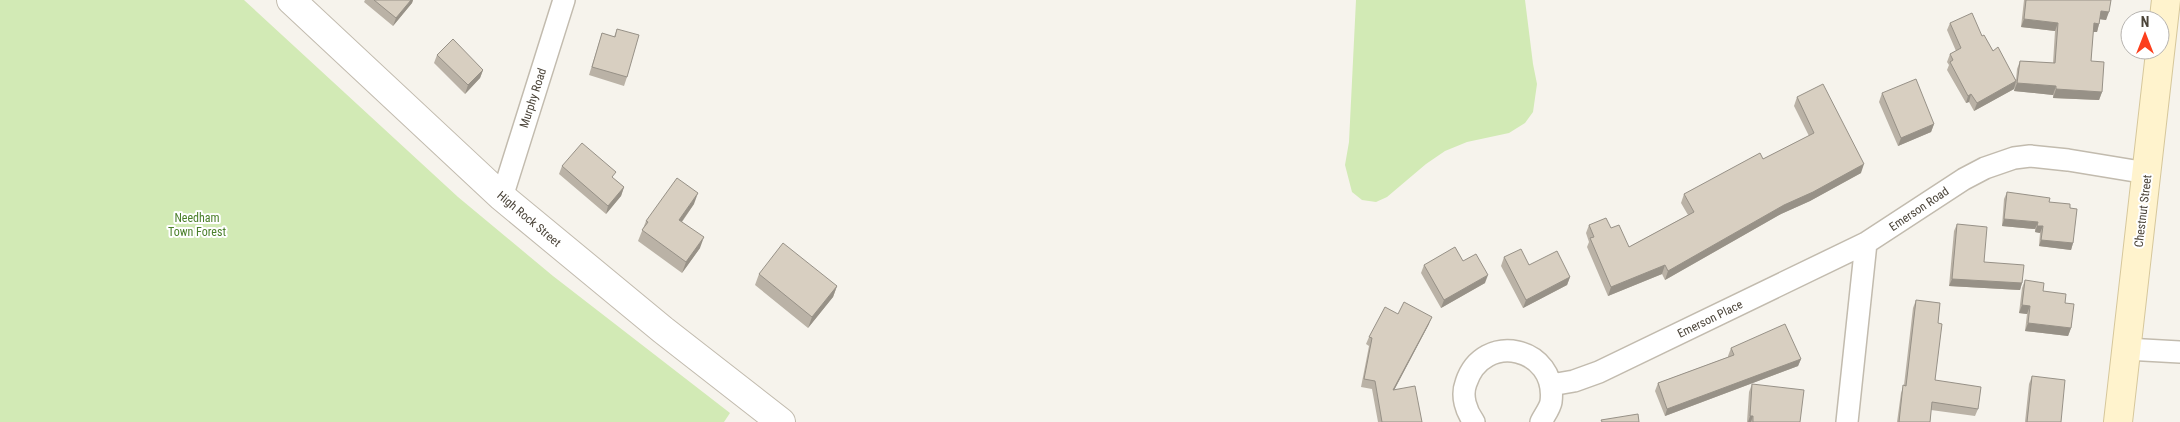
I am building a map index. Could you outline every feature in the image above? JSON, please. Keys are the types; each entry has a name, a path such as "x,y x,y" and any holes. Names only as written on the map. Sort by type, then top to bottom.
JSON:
{"main road":[{"name":"Chestnut Street","path":"2118,422 2166,0"}],"street":[{"name":"High Rock Street","path":"291,0 502,197 663,330 781,422"},
{"name":"Murphy Road","path":"502,197 564,0"},
{"name":"Emerson Road","path":"1866,243 1964,179 1985,168 2014,158 2030,156 2068,160 2147,173"},
{"name":"Emerson Place","path":"1551,385 1574,381 1599,372 1866,243"},
{"path":"1847,422 1866,243"},
{"path":"1474,422 1466,407 1464,389 1469,371 1484,356 1505,349 1529,355 1546,370 1551,385 1551,404 1540,422"},
{"path":"2126,349 2180,352"}],"green space":[{"name":"Needham Town Forest","path":"0,0 244,0 458,197 553,276 730,413 724,422 0,422"},
{"path":"1356,0 1525,0 1537,84 1533,112 1525,123 1509,133 1467,142 1445,151 1426,164 1387,197 1376,202 1362,200 1352,192 1345,165 1349,142"}],"building":[{"path":"374,0 411,0 396,18"},
{"path":"2026,0 2111,0 2109,12 2101,11 2099,24 2094,23 2091,61 2104,62 2102,92 2056,89 2056,86 2017,83 2020,61 2055,63 2058,23 2024,19"},
{"path":"1972,13 1982,36 1984,35 1993,51 1998,47 2016,81 1977,103 1971,94 1968,96 1950,62 1953,60 1950,54 1961,48 1950,23"},
{"path":"617,29 639,35 627,77 592,67 602,33 615,37"},
{"path":"453,39 483,70 468,85 437,55"},
{"path":"1916,79 1934,124 1901,138 1882,93"},
{"path":"1823,84 1864,164 1813,192 1784,205 1668,271 1665,265 1611,287 1590,238 1594,237 1589,225 1606,218 1611,228 1619,225 1629,247 1694,212 1684,194 1760,153 1763,159 1814,133 1797,97"},
{"path":"582,143 616,172 612,177 624,187 608,206 562,166"},
{"path":"677,178 698,193 679,220 704,237 686,262 642,230 648,222 646,221"},
{"path":"2007,192 2050,198 2049,202 2070,204 2070,208 2077,209 2073,243 2041,240 2043,226 2037,226 2038,222 2004,219"},
{"path":"1957,224 1987,227 1984,262 2024,265 2022,283 1952,279"},
{"path":"783,243 837,286 812,317 759,274"},
{"path":"1455,247 1463,261 1476,254 1488,275 1444,300 1424,265"},
{"path":"1521,249 1529,265 1557,251 1570,277 1526,300 1504,257"},
{"path":"2025,280 2044,283 2043,291 2066,294 2065,303 2074,304 2071,328 2028,323 2030,306 2022,305"},
{"path":"1916,300 1940,303 1938,323 1942,324 1935,380 1981,387 1978,409 1932,402 1930,422 1899,422 1903,385 1906,386"},
{"path":"1404,302 1432,317 1393,390 1415,386 1422,422 1382,422 1375,381 1364,379 1372,338 1369,337 1385,307 1398,314"},
{"path":"1785,324 1801,359 1667,409 1658,383 1734,355 1731,348"},
{"path":"2032,376 2065,380 2061,422 2027,422"},
{"path":"1752,384 1804,390 1800,422 1753,422 1753,416 1750,416"},
{"path":"1638,414 1639,422 1602,422 1601,420"}]}
